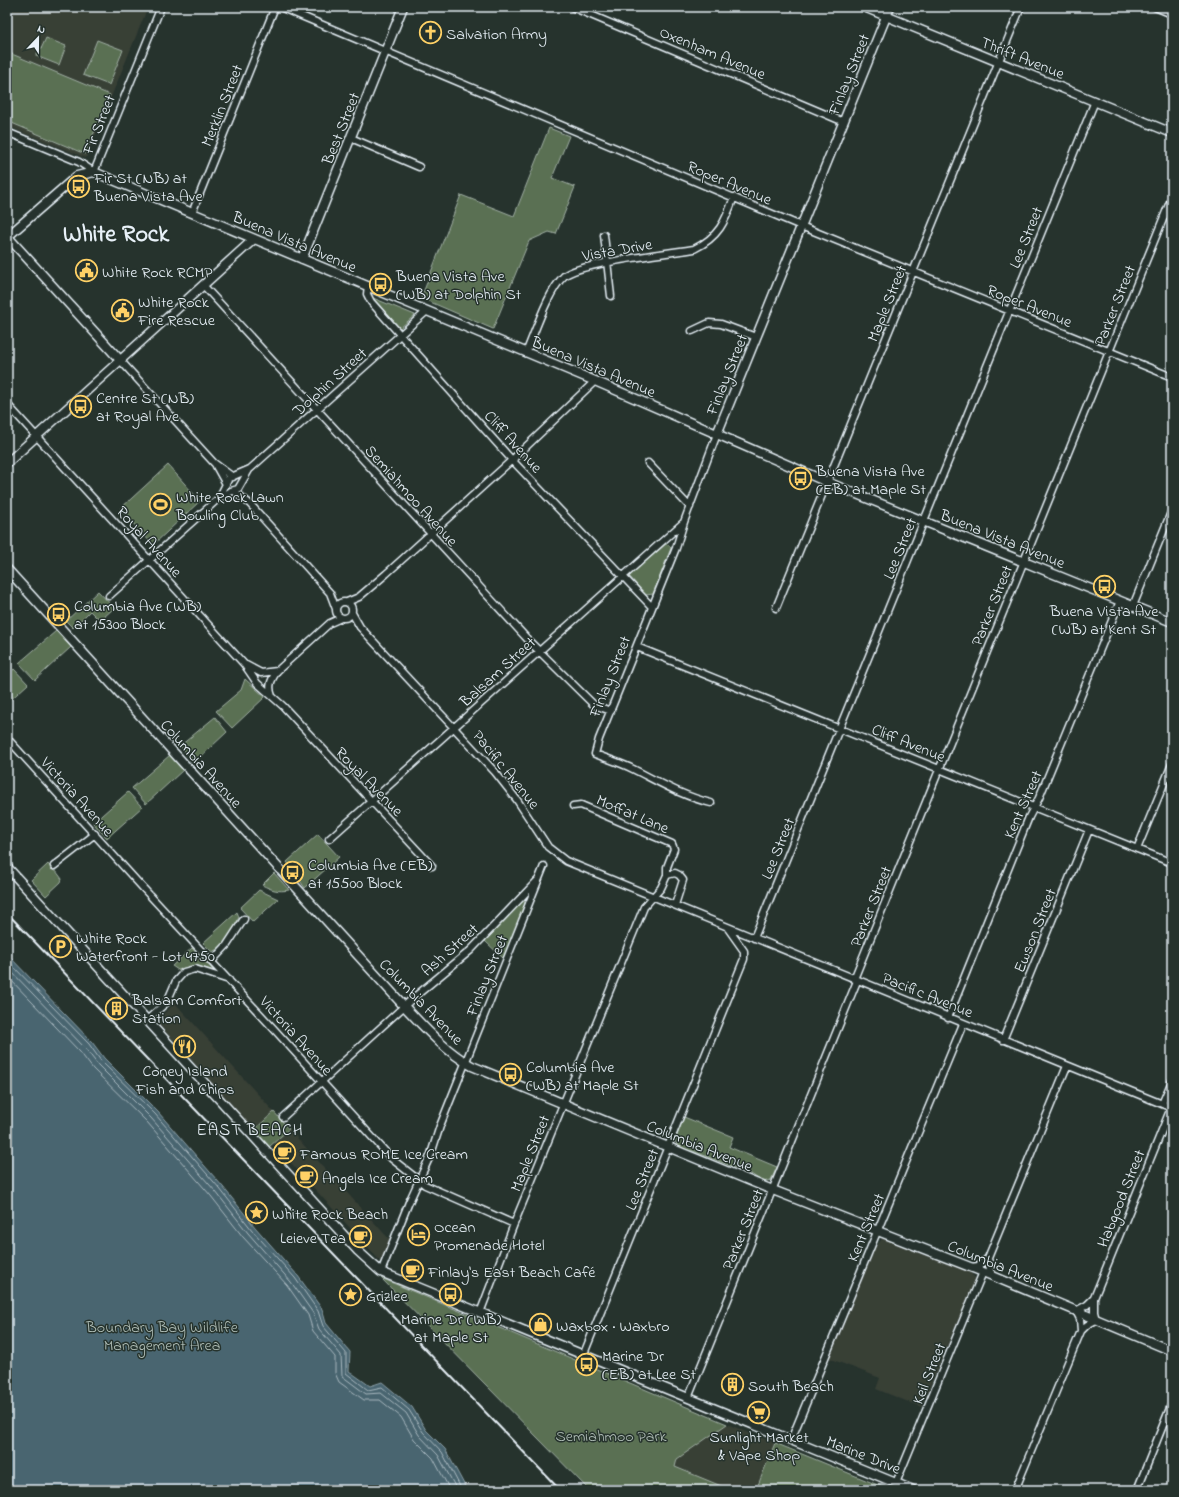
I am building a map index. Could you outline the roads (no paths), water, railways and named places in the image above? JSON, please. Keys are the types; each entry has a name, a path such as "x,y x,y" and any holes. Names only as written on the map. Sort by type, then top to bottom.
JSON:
{"street":[{"name":"Fir Street","path":"7,237 78,176 94,172 161,7"},
{"name":"Merklin Street","path":"192,213 275,7"},
{"name":"Roper Avenue","path":"280,7 801,226 1172,377"},
{"name":"Best Street","path":"302,259 403,7"},
{"name":"Oxenham Avenue","path":"572,7 844,122"},
{"name":"Thrift Avenue","path":"864,7 1172,133"},
{"name":"Finlay Street","path":"711,803 696,799 666,787 633,769 595,754 599,739 676,548 684,522 717,434 890,7"},
{"name":"Maple Street","path":"776,608 1021,7"},
{"path":"1155,7 1172,14"},
{"name":"Lee Street","path":"754,938 1095,101"},
{"name":"Buena Vista Avenue","path":"7,132 74,160 94,172 595,381 827,482 1172,622"},
{"path":"351,138 419,167"},
{"name":"Parker Street","path":"688,1398 1023,561 1172,197"},
{"name":"Vista Drive","path":"526,353 553,289 564,276 577,270 607,263 694,249 706,243 716,235 723,224 734,198"},
{"path":"604,234 611,296"},
{"path":"7,237 214,463 238,479 240,486 250,504"},
{"path":"7,463 254,238"},
{"name":"Semiahmoo Avenue","path":"203,285 538,651 594,704 611,711"},
{"name":"Cliff Avenue","path":"368,286 367,294 371,302 512,460 652,607"},
{"name":"Dolphin Street","path":"233,477 249,470 426,311"},
{"path":"692,331 709,323 721,324 756,337"},
{"path":"272,696 269,690 270,683 277,671 330,623 349,617 359,598 512,460 595,381"},
{"name":"Royal Avenue","path":"7,404 244,664 257,683 272,696 348,778 372,800 432,866"},
{"path":"214,463 228,489 250,504 330,593 351,606 352,612"},
{"path":"648,463 690,507"},
{"name":"Dolphin Street","path":"240,486 249,470"},
{"path":"219,498 228,480 233,477"},
{"path":"109,596 219,498 240,486"},
{"path":"1133,606 1172,510"},
{"name":"Balsam Street","path":"329,839 454,728 622,575 684,522"},
{"name":"Columbia Avenue","path":"7,569 404,1006 435,1038 466,1062 563,1104 772,1190 971,1267 1172,1351"},
{"path":"330,593 336,610 342,618"},
{"path":"330,623 339,604 359,598"},
{"name":"Kent Street","path":"948,1018 1029,817 1120,601"},
{"name":"Pacific Avenue","path":"352,612 360,627 507,786 548,847 566,861 962,1024 1172,1108"},
{"name":"Pacific Avenue","path":"342,618 360,627"},
{"name":"Cliff Avenue","path":"637,647 940,768 1172,863"},
{"path":"244,664 261,673 277,671"},
{"name":"Victoria Avenue","path":"7,738 142,888 212,961 392,1159 419,1181 461,1202 514,1224"},
{"path":"1137,849 1172,764"},
{"name":"Moffat Lane","path":"573,806 581,805 672,844 674,849 667,866 667,875"},
{"name":"Ewson Street","path":"1003,1040 1089,830"},
{"path":"54,866 95,834"},
{"name":"Finlay Street","path":"381,1272 419,1181 544,866"},
{"name":"Marine Drive","path":"7,867 358,1251 381,1272 913,1490"},
{"path":"654,897 661,888 667,875 677,873 683,880 675,905"},
{"name":"Ash Street","path":"283,1117 404,1006 472,950 540,878"},
{"name":"Maple Street","path":"480,1313 514,1224 644,907 654,897"},
{"path":"212,961 228,945 244,919"},
{"name":"Lee Street","path":"583,1356 744,959 744,951 727,927"},
{"path":"147,1020 167,1002 176,981 184,972 195,969 229,980"},
{"name":"Kent Street","path":"791,1440 962,1024"},
{"path":"971,1267 978,1266 988,1258 1067,1066"},
{"path":"1162,1104 1172,1081"},
{"name":"Habgood Street","path":"1096,1320 1094,1312 1094,1298 1172,1108"},
{"path":"988,1258 990,1270 994,1277"},
{"name":"Keil Street","path":"896,1483 983,1272"},
{"path":"1081,1331 1080,1319 1076,1310 1087,1305 1094,1298"},
{"path":"1015,1490 1081,1331 1087,1325 1096,1320"},
{"path":"1136,1490 1172,1403"}],"water":[{"name":"Boundary Bay Wildlife Management Area","path":"7,954 92,1042 104,1058 158,1112 298,1276 322,1309 326,1323 350,1352 349,1371 370,1386 382,1382 412,1407 426,1430 445,1449 466,1490 7,1490"}],"railway":[{"path":"7,913 560,1490"}],"place":[{"name":"Salvation Army","path":"430,33"},
{"name":"Fir St (NB) at Buena Vista Ave","path":"78,186"},
{"name":"White Rock RCMP","path":"87,271"},
{"name":"Buena Vista Ave (WB) at Dolphin St","path":"381,284"},
{"name":"White Rock Fire Rescue","path":"122,310"},
{"name":"Centre St (NB) at Royal Ave","path":"80,406"},
{"name":"Buena Vista Ave (EB) at Maple St","path":"801,479"},
{"name":"White Rock Lawn Bowling Club","path":"160,505"},
{"name":"Buena Vista Ave (WB) at Kent St","path":"1104,587"},
{"name":"Columbia Ave (WB) at 15300 Block","path":"58,614"},
{"name":"Columbia Ave (EB) at 15500 Block","path":"293,873"},
{"name":"White Rock Waterfront - Lot 4750","path":"60,946"},
{"name":"Balsam Comfort Station","path":"116,1008"},
{"name":"Coney Island Fish and Chips","path":"185,1046"},
{"name":"Columbia Ave (WB) at Maple St","path":"511,1075"},
{"name":"Famous ROME Ice Cream","path":"285,1153"},
{"name":"Angels Ice Cream","path":"306,1177"},
{"name":"White Rock Beach","path":"257,1213"},
{"name":"Ocean Promenade Hotel","path":"418,1235"},
{"name":"Leieve Tea","path":"361,1237"},
{"name":"Finlay's East Beach Café","path":"412,1271"},
{"name":"Marine Dr (WB) at Maple St","path":"451,1294"},
{"name":"Grizlee","path":"351,1295"},
{"name":"Waxbox · Waxbro","path":"541,1325"},
{"name":"Marine Dr (EB) at Lee St","path":"586,1364"},
{"name":"South Beach","path":"733,1385"},
{"name":"Sunlight Market & Vape Shop","path":"759,1413"}],"district":[{"name":"White Rock","path":"116,233"},
{"name":"EAST BEACH","path":"250,1129"}],"park label":[{"name":"Semiahmoo Park","path":"611,1435"}]}
